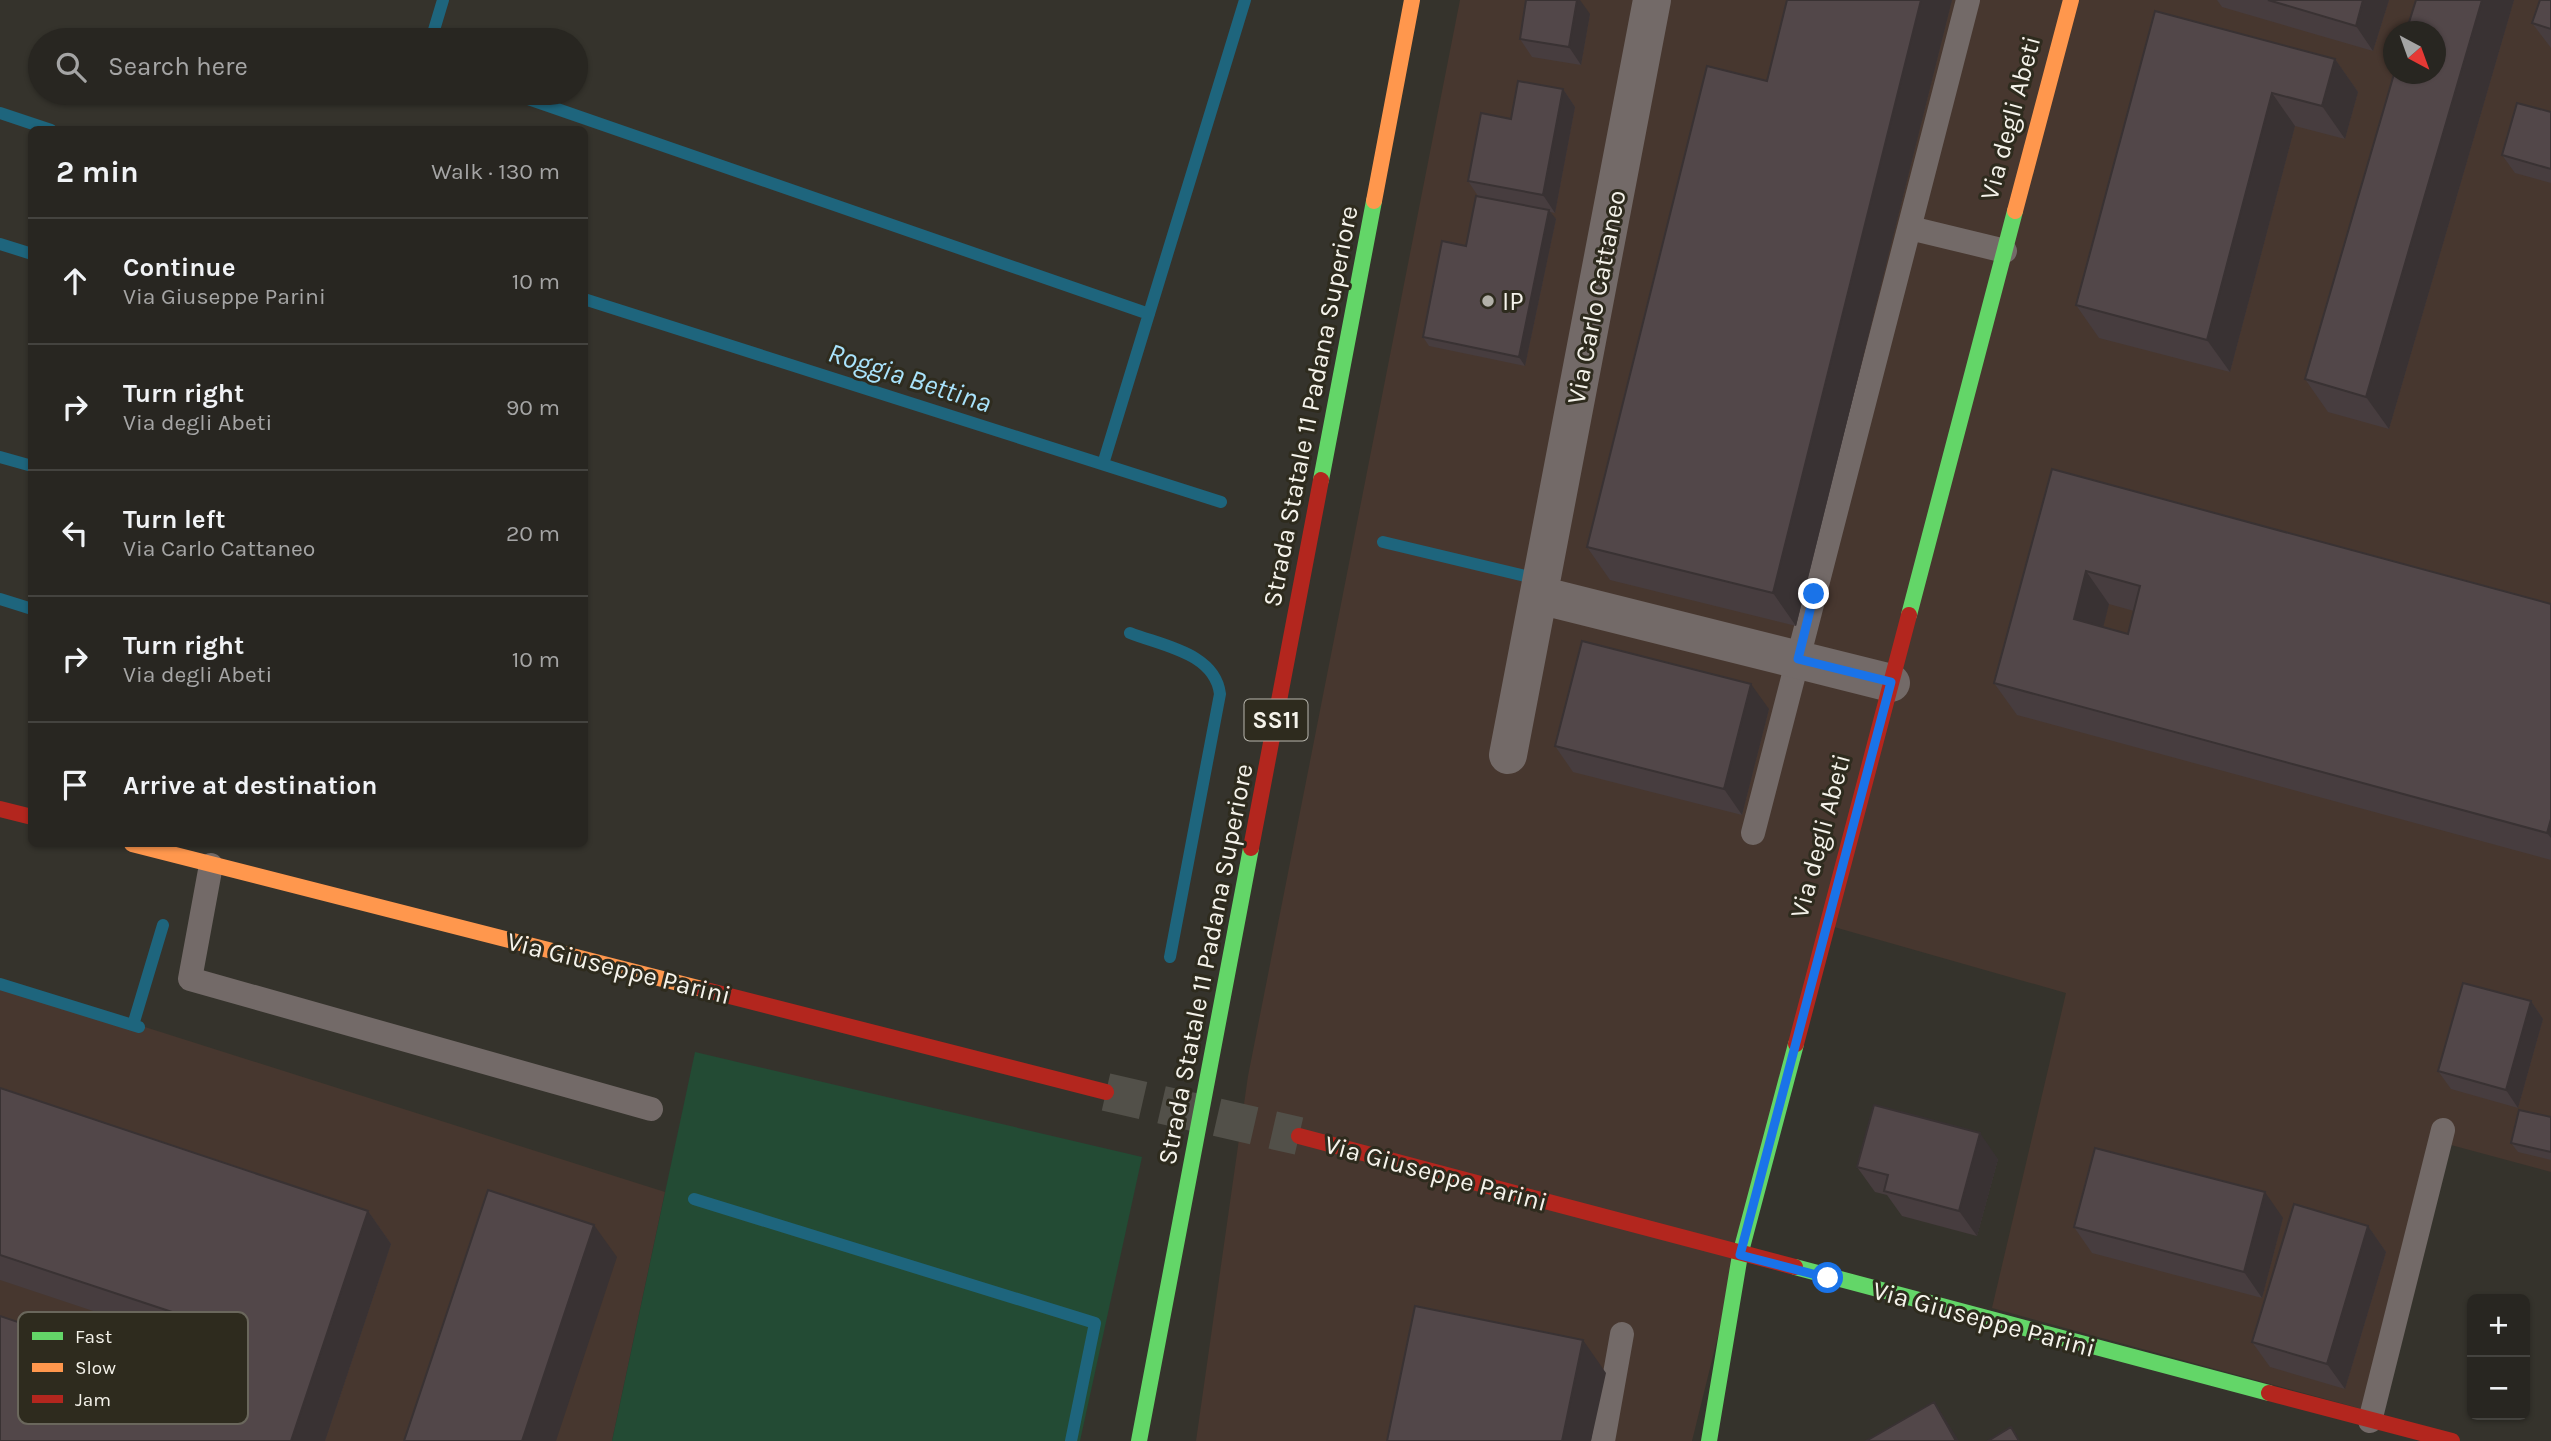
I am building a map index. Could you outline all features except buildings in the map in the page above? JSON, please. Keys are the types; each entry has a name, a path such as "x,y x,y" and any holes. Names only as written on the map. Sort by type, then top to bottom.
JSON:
{"street":[{"name":"Strada Statale 11 Padana Superiore","path":"1139,1441 1412,0"},
{"name":"Via Carlo Cattaneo","path":"1508,755 1653,0"},
{"name":"Via degli Abeti","path":"1709,1441 1740,1255 2071,0"},
{"path":"1539,595 1891,682"},
{"path":"0,809 28,816"},
{"name":"Via Giuseppe Parini","path":"144,847 1107,1092"},
{"name":"Via Giuseppe Parini","path":"1299,1136 2385,1429 2452,1441"}],"lane":[{"path":"1753,833 1968,0"},
{"path":"1910,228 2005,251"},
{"path":"211,864 190,979 651,1108"},
{"path":"2385,1429 2443,1130"},
{"path":"1603,1441 1622,1334"}],"shaded area":[{"path":"1460,0 2551,0 2551,1172 2451,1145 2380,1414 1992,1308 2066,993 1820,923 1692,1441 1196,1441 1248,1076"},
{"path":"0,981 665,1192 612,1441 0,1441"}],"green space":[{"path":"695,1052 1142,1157 1080,1441 612,1441"}],"waterway":[{"path":"435,28 443,0"},
{"path":"1103,464 1245,0"},
{"path":"546,105 1149,314"},
{"name":"Roggia Bettina","path":"0,113 39,126"},
{"path":"0,244 28,253"},
{"name":"Roggia Bettina","path":"588,300 1221,502"},
{"path":"0,457 28,465"},
{"name":"Roggia Bettina","path":"1383,542 1525,576"},
{"path":"0,599 28,608"},
{"path":"1130,633 1172,647 1198,660 1216,680 1220,694 1170,957"},
{"path":"133,1025 163,925"},
{"path":"0,984 139,1027"},
{"path":"694,1199 1095,1323 1071,1441"}],"tunnel":[{"path":"1106,1092 1299,1136"}],"traffic: fast":[{"path":"1321,480 1374,201"},
{"path":"1909,615 2015,211"},
{"path":"1139,1441 1251,848"},
{"path":"1709,1441 1740,1255 1796,1044"},
{"path":"1795,1267 2269,1393"}],"traffic: slow":[{"path":"1374,201 1412,0"},
{"path":"2015,211 2071,0"},
{"path":"144,847 702,989"}],"traffic: jam":[{"path":"1251,848 1321,480"},
{"path":"1796,1044 1909,615"},
{"path":"0,809 28,816"},
{"path":"702,989 1106,1092"},
{"path":"1299,1136 1795,1267"},
{"path":"2269,1393 2452,1441"}],"place":[{"name":"IP","path":"1488,301"}],"route":[{"path":"1814,594 1798,659 1891,682 1740,1255 1828,1278"}]}
